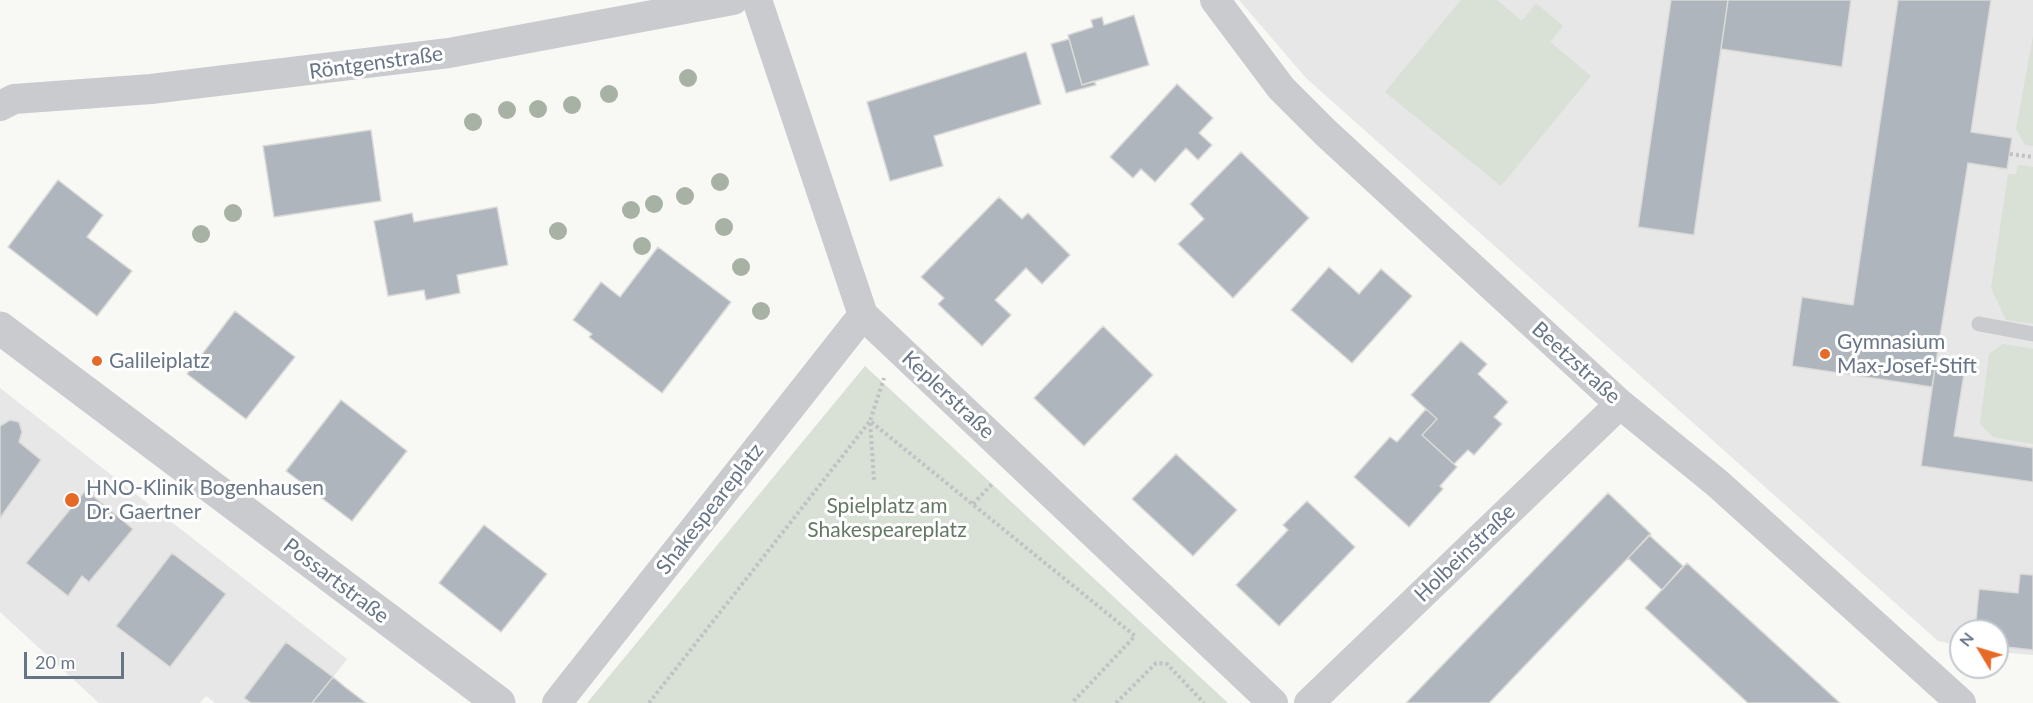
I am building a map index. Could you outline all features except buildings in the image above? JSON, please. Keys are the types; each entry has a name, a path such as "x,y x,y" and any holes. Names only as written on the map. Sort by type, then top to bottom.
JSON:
{"street":[{"name":"Röntgenstraße","path":"5,100 174,87 438,54 733,0"},
{"name":"Keplerstraße","path":"757,0 863,315 1273,703"},
{"name":"Beetzstraße","path":"1215,0 1281,88 1326,133 1620,404 1717,483 1961,703"},
{"name":"Shakespeareplatz","path":"557,703 863,315"},
{"name":"Possartstraße","path":"0,328 499,703"},
{"name":"Holbeinstraße","path":"1309,703 1620,404"}],"lane":[{"path":"1979,324 2033,334"}],"path":[{"path":"2010,154 2033,157"},
{"path":"649,703 870,421 873,412"},
{"path":"870,421 874,480"},
{"path":"870,421 1135,636 1072,703"},
{"path":"972,504 1000,476"},
{"path":"1116,703 1155,663 1167,664 1204,703"}],"shaded area":[{"name":"Gymnasium Max-Josef-Stift","path":"1239,0 2033,0 2033,655 2009,653 2009,619 1949,619 1949,643 1938,641 1306,78"},
{"name":"HNO-Klinik Bogenhausen Dr. Gaertner","path":"0,388 347,659 313,703 215,703 206,696 200,703 99,703 0,612"}],"green space":[{"path":"1461,0 1497,0 1522,21 1536,3 1563,26 1550,42 1591,76 1501,186 1385,92"},
{"path":"2033,36 2033,146 2025,145 2016,129"},
{"path":"2018,165 2033,167 2033,324 2006,320 1991,288 2008,174 2016,174"},
{"path":"2003,344 2033,349 2033,444 1993,437 1980,424 1989,354"},
{"name":"Spielplatz am Shakespeareplatz","path":"865,366 1228,703 587,703"}],"place":[{"name":"Gymnasium Max-Josef-Stift","path":"1825,354"},
{"name":"Galileiplatz","path":"97,361"},
{"name":"HNO-Klinik Bogenhausen Dr. Gaertner","path":"72,500"}]}
